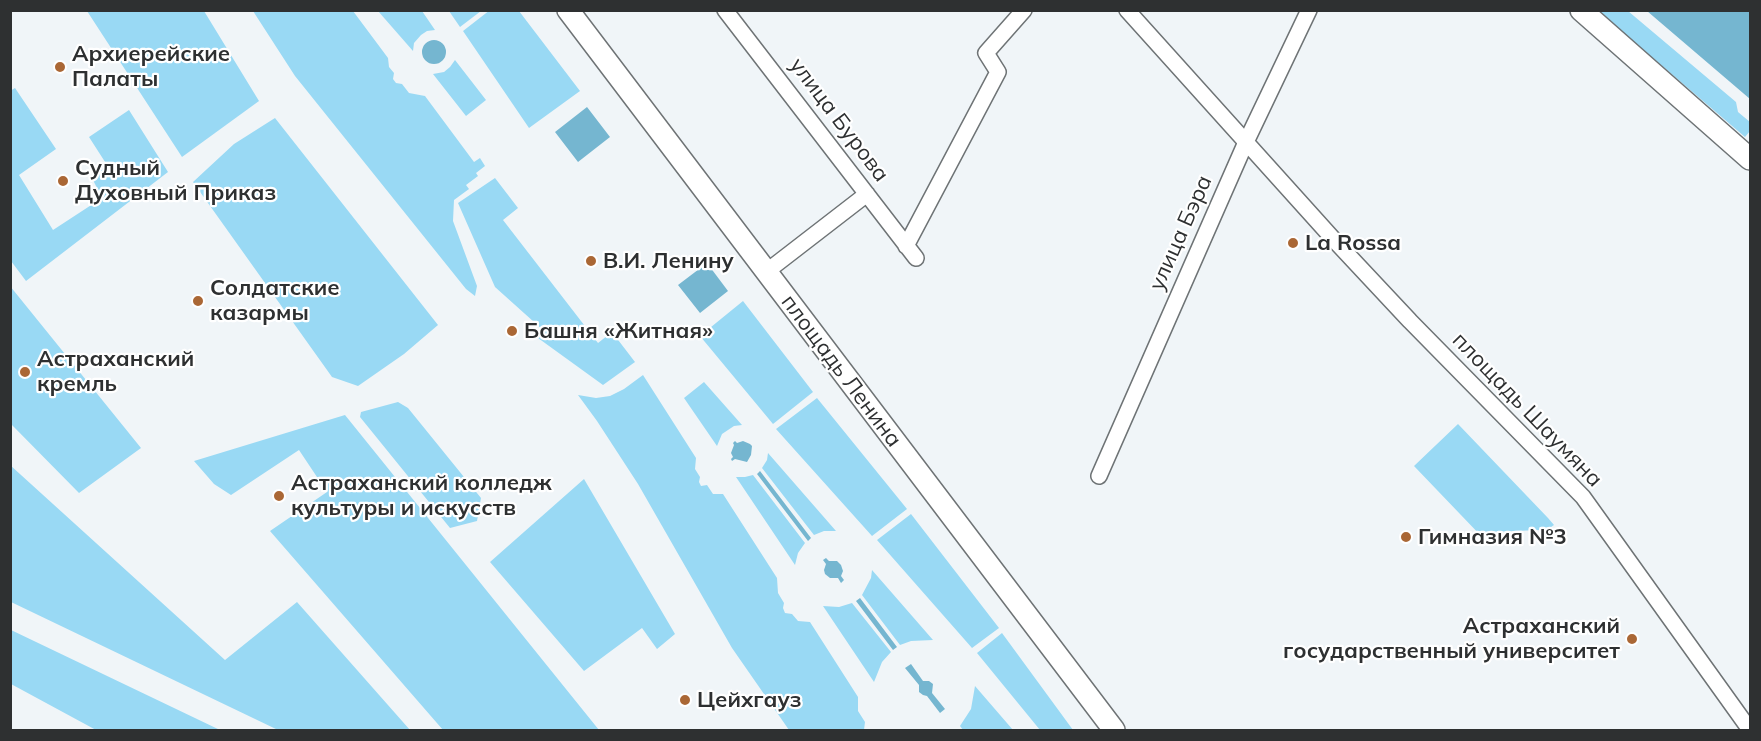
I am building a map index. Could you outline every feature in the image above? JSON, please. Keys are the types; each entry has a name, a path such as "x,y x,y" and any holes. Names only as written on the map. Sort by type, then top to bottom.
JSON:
{"main road":[{"name":"площадь Ленина","path":"568,10 1114,730"},
{"path":"1581,10 1750,159"}],"street":[{"name":"улица Бурова","path":"725,10 916,258"},
{"path":"906,246 998,72 986,53 1024,10"},
{"name":"площадь Шаумяна","path":"1127,10 1410,321 1583,497 1750,730"},
{"name":"улица Бэра","path":"1099,476 1246,142 1309,10"},
{"path":"766,272 867,194"}],"shaded area":[{"path":"490,10 519,11 580,91 529,128 463,31"},
{"path":"87,11 204,11 259,101 182,157"},
{"path":"253,11 353,11 388,58 396,83 402,84 409,93 425,96 474,162 480,158 485,166 476,173 478,176 466,185 469,189 454,200 453,221 477,286 475,296 466,289 295,76"},
{"path":"378,11 422,11 435,30 421,35 414,43 413,51"},
{"path":"449,11 481,11 460,27"},
{"path":"1598,11 1628,11 1736,102 1738,112 1750,122 1750,131 1745,137"},
{"path":"1647,11 1750,11 1750,99"},
{"path":"434,40 443,43 446,52 443,61 434,64 425,61 422,52 425,43"},
{"path":"455,60 486,100 466,116 433,74 444,72"},
{"path":"15,88 56,149 19,175 53,230 102,198 91,176 107,165 89,137 129,110 168,172 26,281 11,261 10,91"},
{"path":"587,107 610,137 578,162 555,132"},
{"path":"275,118 438,325 404,354 358,386 332,377 193,182 234,144"},
{"path":"495,178 518,208 503,220 598,343 612,332 635,362 603,385 538,338 544,331 495,287 458,203"},
{"path":"707,263 728,291 700,313 678,285"},
{"path":"10,286 141,448 79,493 11,424"},
{"path":"743,301 813,392 773,424 700,336"},
{"path":"643,375 696,458 695,469 700,477 701,486 707,485 713,494 723,494 777,578 778,593 784,603 785,613 792,614 798,621 810,622 858,697 858,711 865,722 864,730 789,730 732,648 638,484 578,395 596,398 610,396"},
{"path":"704,382 742,425 734,426 722,434 717,446 684,398"},
{"path":"817,398 907,509 872,536 776,429"},
{"path":"398,402 408,408 481,498 477,521 450,528 360,417 361,412"},
{"path":"345,415 599,730 443,730 270,531 327,492 299,450 231,495 214,484 194,461"},
{"path":"1458,424 1554,525 1540,530 1489,532 1483,538 1414,466"},
{"path":"735,441 737,443 743,441 752,446 747,462 735,459 732,461 731,453"},
{"path":"768,453 836,531 824,531 814,535 762,468"},
{"path":"10,465 225,660 297,602 410,730 278,730 11,602"},
{"path":"760,471 811,538 808,541 757,474"},
{"path":"753,475 805,543 798,553 795,565 736,477"},
{"path":"584,479 675,634 657,649 642,628 584,671 490,562"},
{"path":"911,514 999,628 972,648 877,540"},
{"path":"826,558 829,561 837,561 841,565 843,571 841,576 844,580 841,583 838,578 830,578 825,574 826,564 823,560"},
{"path":"872,570 933,640 911,641 900,645 862,595 871,578"},
{"path":"860,598 897,647 893,650 856,601"},
{"path":"852,603 891,652 882,662 874,682 823,606 839,607"},
{"path":"11,630 220,730 96,730 11,684"},
{"path":"1002,633 1073,730 1040,730 977,653"},
{"path":"911,664 923,681 933,684 932,693 945,709 940,713 927,696 919,692 919,685 905,668"},
{"path":"975,686 1013,730 963,730 960,726 971,709"}],"place":[{"name":"Архиерейские Палаты","path":"60,67"},
{"name":"Судный Духовный Приказ","path":"63,181"},
{"name":"La Rossa","path":"1293,243"},
{"name":"В.И. Ленину","path":"591,261"},
{"name":"Солдатские казармы","path":"198,301"},
{"name":"Башня «Житная»","path":"512,331"},
{"name":"Астраханский кремль","path":"25,372"},
{"name":"Астраханский колледж культуры и искусств","path":"279,496"},
{"name":"Гимназия №3","path":"1406,537"},
{"name":"Астраханский государственный университет","path":"1632,639"},
{"name":"Цейхгауз","path":"685,700"}]}
